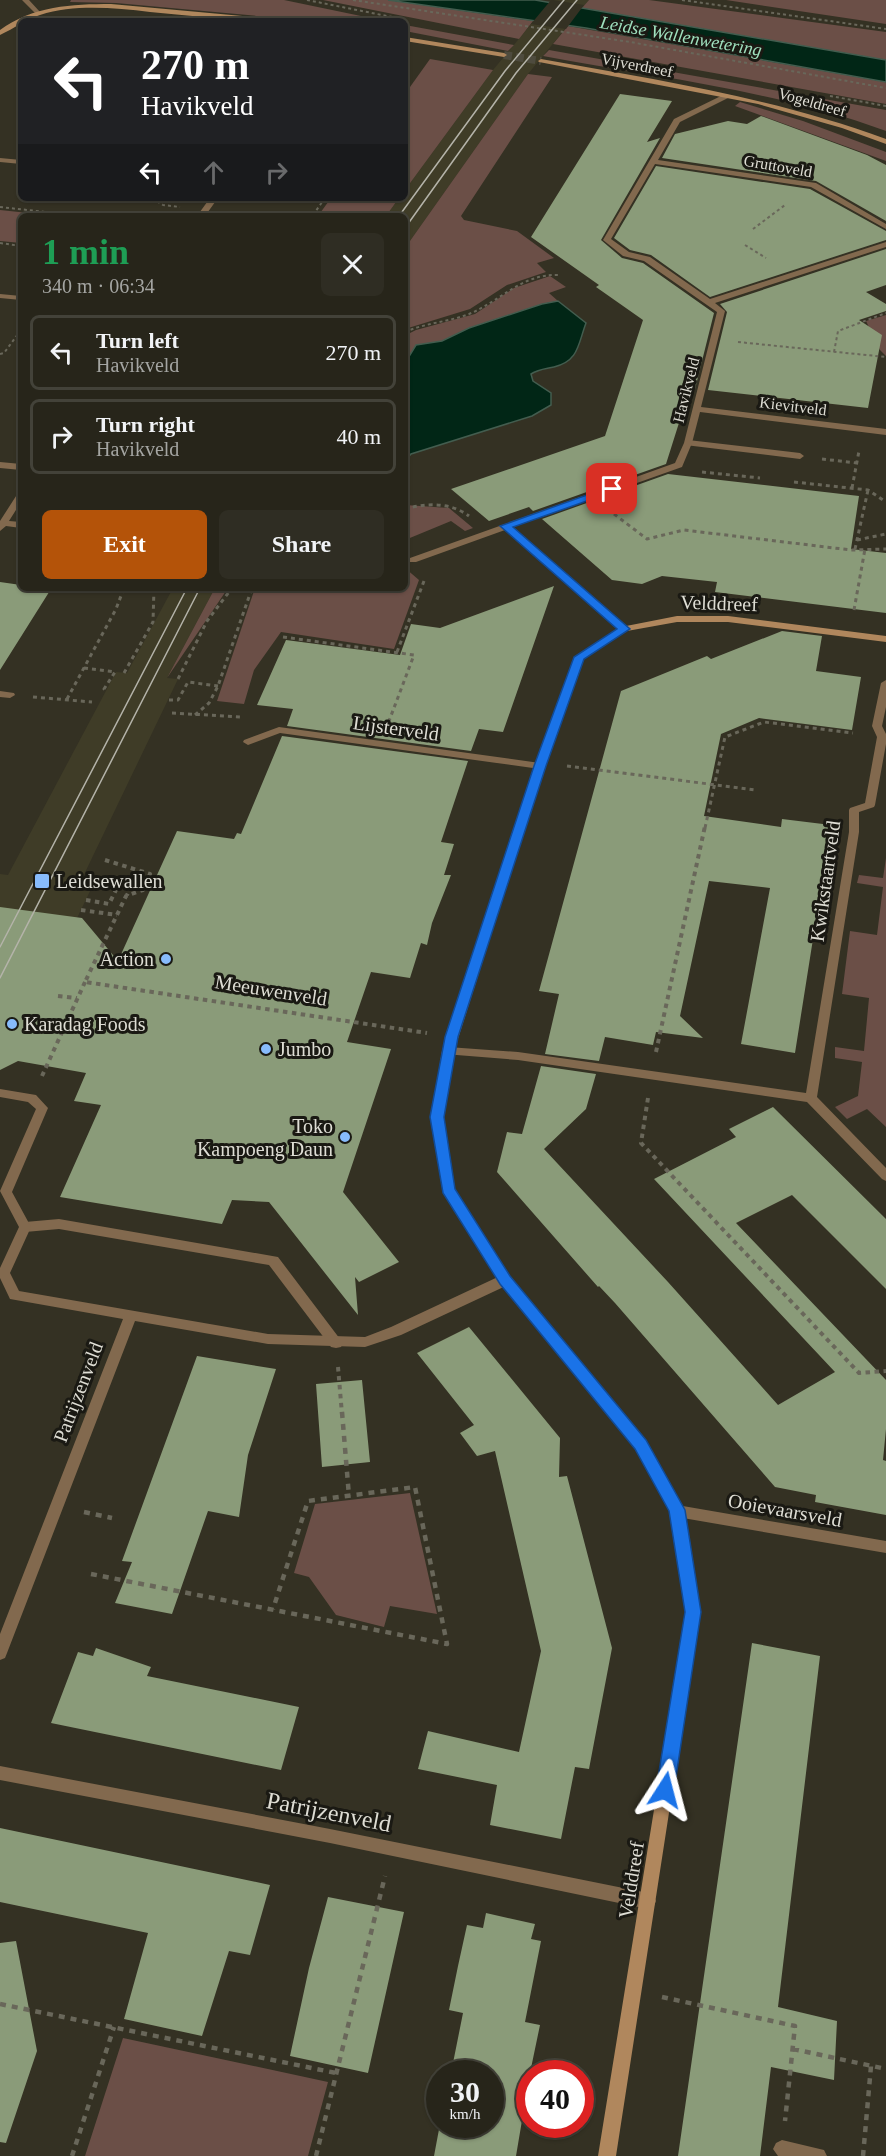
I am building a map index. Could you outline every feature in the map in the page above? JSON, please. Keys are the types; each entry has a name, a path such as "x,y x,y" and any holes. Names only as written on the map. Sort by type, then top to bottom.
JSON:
{"street":[{"path":"25,0 38,13"},
{"path":"26,18 56,8 102,6 212,18"},
{"path":"0,33 18,21"},
{"path":"408,39 504,55"},
{"name":"Vijverdreef","path":"541,61 728,96"},
{"path":"728,96 678,121 607,240 626,255 647,260 709,302 886,244"},
{"name":"Vogeldreef","path":"728,96 782,107 850,127 886,142"},
{"path":"0,160 18,162"},
{"name":"Gruttoveld","path":"655,162 813,185 886,227"},
{"path":"0,296 18,298"},
{"name":"Havikveld","path":"668,469 679,465 697,410 721,311 709,302"},
{"name":"Kievitveld","path":"697,410 886,432"},
{"path":"688,443 800,456"},
{"path":"0,465 18,467"},
{"path":"413,560 668,469"},
{"path":"2,525 18,500"},
{"path":"2,525 18,525"},
{"path":"506,526 624,629"},
{"name":"Velddreef","path":"607,2156 693,1612 677,1510 641,1444 505,1280 448,1189 437,1117 448,1051 541,764 579,657 624,629 677,619 728,619 886,639"},
{"name":"Kwikstaartveld","path":"811,1098 854,832 854,810 870,805 882,737 878,726 886,682"},
{"name":"Lijsterveld","path":"248,742 279,730 541,764"},
{"path":"448,1051 518,1056 811,1098 886,1176"},
{"path":"0,1093 32,1098 42,1108 6,1192 25,1227"},
{"path":"25,1227 59,1224 273,1261 336,1342"},
{"path":"25,1227 4,1273 15,1295 268,1339 365,1342 396,1331 505,1280"},
{"name":"Patrijzenveld","path":"0,1653 131,1315"},
{"name":"Ooievaarsveld","path":"677,1510 886,1547"},
{"name":"Patrijzenveld","path":"0,1773 648,1901"},
{"path":"782,2149 818,2156"}],"path":[{"path":"353,0 630,42 886,88"},
{"path":"682,0 886,29"},
{"path":"0,207 55,213"},
{"path":"0,243 18,246"},
{"path":"408,331 472,312 508,288 549,274 558,275"},
{"path":"834,352 838,331 886,313"},
{"path":"0,354 4,353 18,334"},
{"path":"714,339 886,357"},
{"path":"852,488 863,429"},
{"path":"800,456 857,463"},
{"path":"668,469 760,478"},
{"path":"783,481 868,490 886,502"},
{"path":"855,549 868,490"},
{"path":"593,495 647,539 684,530 855,549 886,549"},
{"path":"408,507 419,504 459,507 489,532"},
{"path":"857,540 886,534"},
{"path":"850,634 865,549"},
{"path":"397,652 422,582 433,578"},
{"path":"67,699 116,609 123,591"},
{"path":"124,673 153,622 154,591"},
{"path":"178,680 207,621 230,591"},
{"path":"195,715 209,703 218,686 251,591"},
{"path":"283,637 414,655 380,743"},
{"path":"84,668 115,672 104,689 106,690"},
{"path":"169,700 178,700 188,682 218,686"},
{"path":"5,694 92,702"},
{"path":"172,712 195,715 218,713 262,720 279,730"},
{"path":"882,737 764,722 725,737 652,1075 641,1143 859,1373 886,1371"},
{"path":"541,764 756,790"},
{"path":"105,860 150,874 143,890 126,896"},
{"path":"32,1098 135,880 122,878 110,904 86,900"},
{"path":"81,910 117,915"},
{"name":"Meeuwenveld","path":"85,982 451,1037"},
{"path":"58,996 77,999"},
{"path":"336,1342 350,1496"},
{"path":"91,1574 273,1610 447,1644 415,1487 308,1501 273,1610"},
{"path":"316,2156 391,1849"},
{"path":"634,1991 795,2026 782,2149"},
{"path":"0,2004 336,2073"},
{"path":"72,2156 114,2027"},
{"path":"793,2049 886,2069"},
{"path":"863,2156 871,2066"}],"shaded area":[{"path":"71,0 284,0 371,18 279,18 116,3 70,2"},
{"path":"323,0 388,0 533,21 519,39"},
{"path":"551,0 589,0 528,74 408,244 408,213 388,213 397,201 408,201 408,186 493,70"},
{"path":"589,0 649,0 886,32 886,60 582,8"},
{"path":"726,0 886,0 886,24"},
{"path":"408,26 514,45 508,51 408,32"},
{"path":"568,26 886,82 886,104 553,44"},
{"path":"549,50 886,110 886,131 803,105 760,95 543,56"},
{"path":"430,59 493,70 408,186 408,90"},
{"path":"528,74 552,77 461,216 464,220 517,231 554,258 537,263 546,272 507,285 470,309 408,328 408,244"},
{"path":"740,102 803,121 886,152 886,161 735,106"},
{"path":"329,201 397,201 388,213 320,213"},
{"path":"0,210 28,213 18,213 18,243 0,241"},
{"path":"550,276 566,287 549,293 558,301 469,328 442,341 416,346 408,358 408,334 475,314 514,288"},
{"path":"886,315 886,356 880,350 866,321"},
{"path":"408,505 449,508 473,528 465,531 451,521 408,539"},
{"path":"408,571 419,580 394,649 281,632 254,670 244,704 217,701 254,591 408,591"},
{"path":"171,591 213,591 167,678 178,679 79,885 92,887 37,1001 0,1048 0,874 8,875 116,672 127,673"},
{"path":"213,591 226,591 167,678"},
{"path":"886,858 886,1127 867,1109 847,1119 835,1107 858,1096 862,1062 835,1058 835,1047 864,1051 869,998 842,994 850,931 877,935 883,887 857,883 859,875 883,878"},
{"path":"410,1493 437,1614 390,1606 384,1627 336,1615 309,1577 294,1573 315,1504"},
{"path":"123,2038 328,2082 308,2156 85,2156"}],"water":[{"name":"Leidse Wallenwetering","path":"388,0 535,0 886,60 886,82 586,28"},
{"path":"558,301 586,323 576,351 568,361 531,374 533,381 551,393 551,405 532,416 411,454 408,458 408,358 416,345 442,341 469,328"}],"pier":[{"path":"551,0 584,5 566,29 531,24"}],"building":[{"path":"620,94 672,101 647,142 660,138 601,240 622,258 643,263 714,313 695,389 690,388 666,464 533,511 529,507 489,521 451,489 605,436 643,320 596,287 599,285 531,237"},
{"path":"761,116 867,155 886,165 886,221 816,181 662,158 675,134 728,121 747,124"},
{"path":"656,166 810,189 886,231 886,240 710,297 651,255 630,250 614,238"},
{"path":"886,249 886,285 866,292 886,304 886,311 859,320 882,335 868,408 708,390 727,312 720,304"},
{"path":"668,474 859,496 851,549 886,553 886,613 715,592 717,582 662,576 642,584 612,580 542,519"},
{"path":"0,582 18,585 18,591 50,591 0,670"},
{"path":"554,586 503,732 479,729 471,751 287,726 293,709 257,705 286,640 400,655 411,624 440,628"},
{"path":"782,631 822,636 816,671 861,677 852,730 759,718 721,734 704,816 781,827 782,819 831,825 795,1053 741,1044 770,888 709,881 680,1016 703,1038 656,1032 653,1045 605,1037 599,1061 545,1054 559,994 539,991 621,691 707,656 711,659"},
{"path":"282,736 468,761 441,842 454,844 444,875 451,875 432,923 427,945 421,943 410,978 371,972 347,1042 391,1049 343,1192 399,1262 359,1282 355,1277 358,1315 269,1202 232,1200 222,1224 60,1197 101,1105 74,1101 86,1073 18,1061 0,1070 0,907 82,918 118,961 177,831 234,839 237,833 241,834"},
{"path":"541,1066 596,1074 586,1109 544,1149 778,1405 835,1372 654,1179 736,1137 729,1129 773,1107 886,1219 886,1289 792,1195 736,1223 886,1380 886,1429 883,1460 886,1461 886,1515 815,1502 816,1495 775,1487 497,1172 507,1132 522,1134"},
{"path":"469,1327 560,1438 559,1477 567,1476 612,1648 589,1769 575,1767 561,1839 490,1825 497,1785 418,1769 428,1731 519,1752 541,1651 495,1451 477,1456 460,1433 474,1425 417,1353"},
{"path":"197,1356 276,1369 248,1455 239,1517 208,1511 172,1614 115,1603 132,1562 122,1561"},
{"path":"362,1380 370,1462 322,1467 316,1384"},
{"path":"752,1643 820,1656 778,2007 837,2021 834,2080 771,2067 760,2156 678,2156"},
{"path":"96,1648 151,1667 147,1676 299,1707 281,1770 51,1723 78,1652 93,1656"},
{"path":"0,1828 270,1885 250,1955 229,1951 202,2036 124,2019 148,1933 0,1902"},
{"path":"328,1897 404,1912 368,2073 290,2056 309,1968"},
{"path":"486,1913 535,1924 531,1939 541,1941 525,2022 540,2025 533,2060 516,2060 516,2138 519,2138 516,2156 434,2156 437,2138 504,2138 504,2060 454,2060 463,2013 449,2010 467,1925 483,1928"},
{"path":"16,1941 37,2051 6,2143 0,2142 0,1943"}],"tunnel":[{"path":"504,55 541,61"}],"tram line":[{"path":"401,213 505,71 564,0"},
{"path":"408,224 516,73 577,0"},
{"path":"0,947 185,591"},
{"path":"0,978 198,591"}],"place":[{"name":"Leidsewallen","path":"42,881"},
{"name":"Action","path":"166,959"},
{"name":"Karadag Foods","path":"12,1024"},
{"name":"Jumbo","path":"266,1049"},
{"name":"Toko Kampoeng Daun","path":"345,1137"}],"route":[{"path":"612,489 506,526 624,629 579,657 540,766 451,1037 437,1117 448,1189 505,1280 641,1444 677,1510 693,1612 665,1790"}]}
